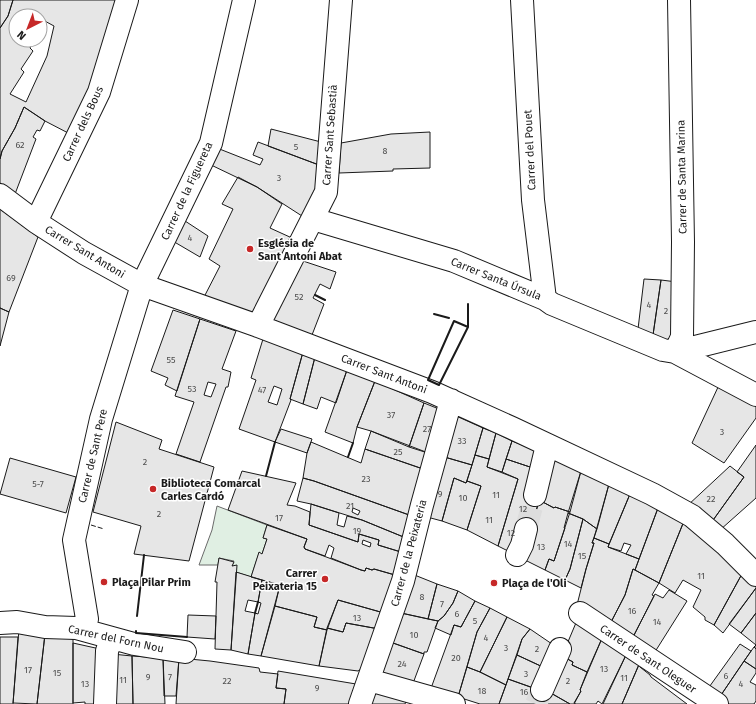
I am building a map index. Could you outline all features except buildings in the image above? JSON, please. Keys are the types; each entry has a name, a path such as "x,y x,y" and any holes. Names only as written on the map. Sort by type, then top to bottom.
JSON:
{"street":[{"name":"Carrer dels Bous","path":"36,222 100,92 127,0"},
{"name":"Carrer de la Figuereta","path":"142,285 211,143 244,0"},
{"name":"Carrer Sant Sebastià","path":"258,326 326,192 341,0"},
{"name":"Carrer del Pouet","path":"522,0 533,200 545,299"},
{"name":"Carrer de Santa Marina","path":"675,352 682,337 683,242 679,0"},
{"name":"Carrer Sant Antoni","path":"0,195 36,222 84,253 142,285 258,326 452,400 652,494 692,516 725,544 756,575"},
{"name":"Carrer Santa Úrsula","path":"313,219 454,261 662,350 675,352"},
{"name":"Carrer de Sant Pere","path":"84,630 87,619 74,540 101,420 142,285"},
{"path":"675,352 756,332"},
{"path":"675,352 756,395"},
{"name":"Carrer de la Peixateria","path":"360,704 401,587 414,560 452,400"},
{"path":"535,495 547,445"},
{"path":"517,556 522,545 526,529"},
{"name":"Carrer de Sant Oleguer","path":"580,613 717,704"},
{"name":"Carrer del Forn Nou","path":"0,623 17,622 45,627 76,628 111,639 185,652"},
{"path":"104,704 106,651 111,639"},
{"path":"542,690 560,649"},
{"path":"369,680 454,704"}],"green space":[{"path":"217,506 267,525 263,538 267,539 262,554 259,553 251,577 236,572 232,566 234,561 219,558 218,565 199,565 212,530"}],"tunnel":[{"path":"526,529 535,495"},
{"path":"536,704 542,690"}],"fence":[{"path":"91,525 104,529"}],"wall":[{"path":"315,295 325,300"},
{"path":"468,304 468,327"},
{"path":"434,314 449,318"},
{"path":"454,321 468,327 439,385 428,380 454,321"},
{"path":"266,476 275,442"},
{"path":"348,457 353,443"},
{"path":"137,616 144,555"},
{"path":"255,613 258,602"},
{"path":"136,631 136,633 187,637"}],"place":[{"name":"Església de Sant Antoni Abat","path":"250,249"},
{"name":"Biblioteca Comarcal Carles Cardó","path":"153,489"},
{"name":"Carrer Peixateria 15","path":"325,579"},
{"name":"Plaça Pilar Prim","path":"104,582"},
{"name":"Plaça de l'Oli","path":"494,583"}]}
